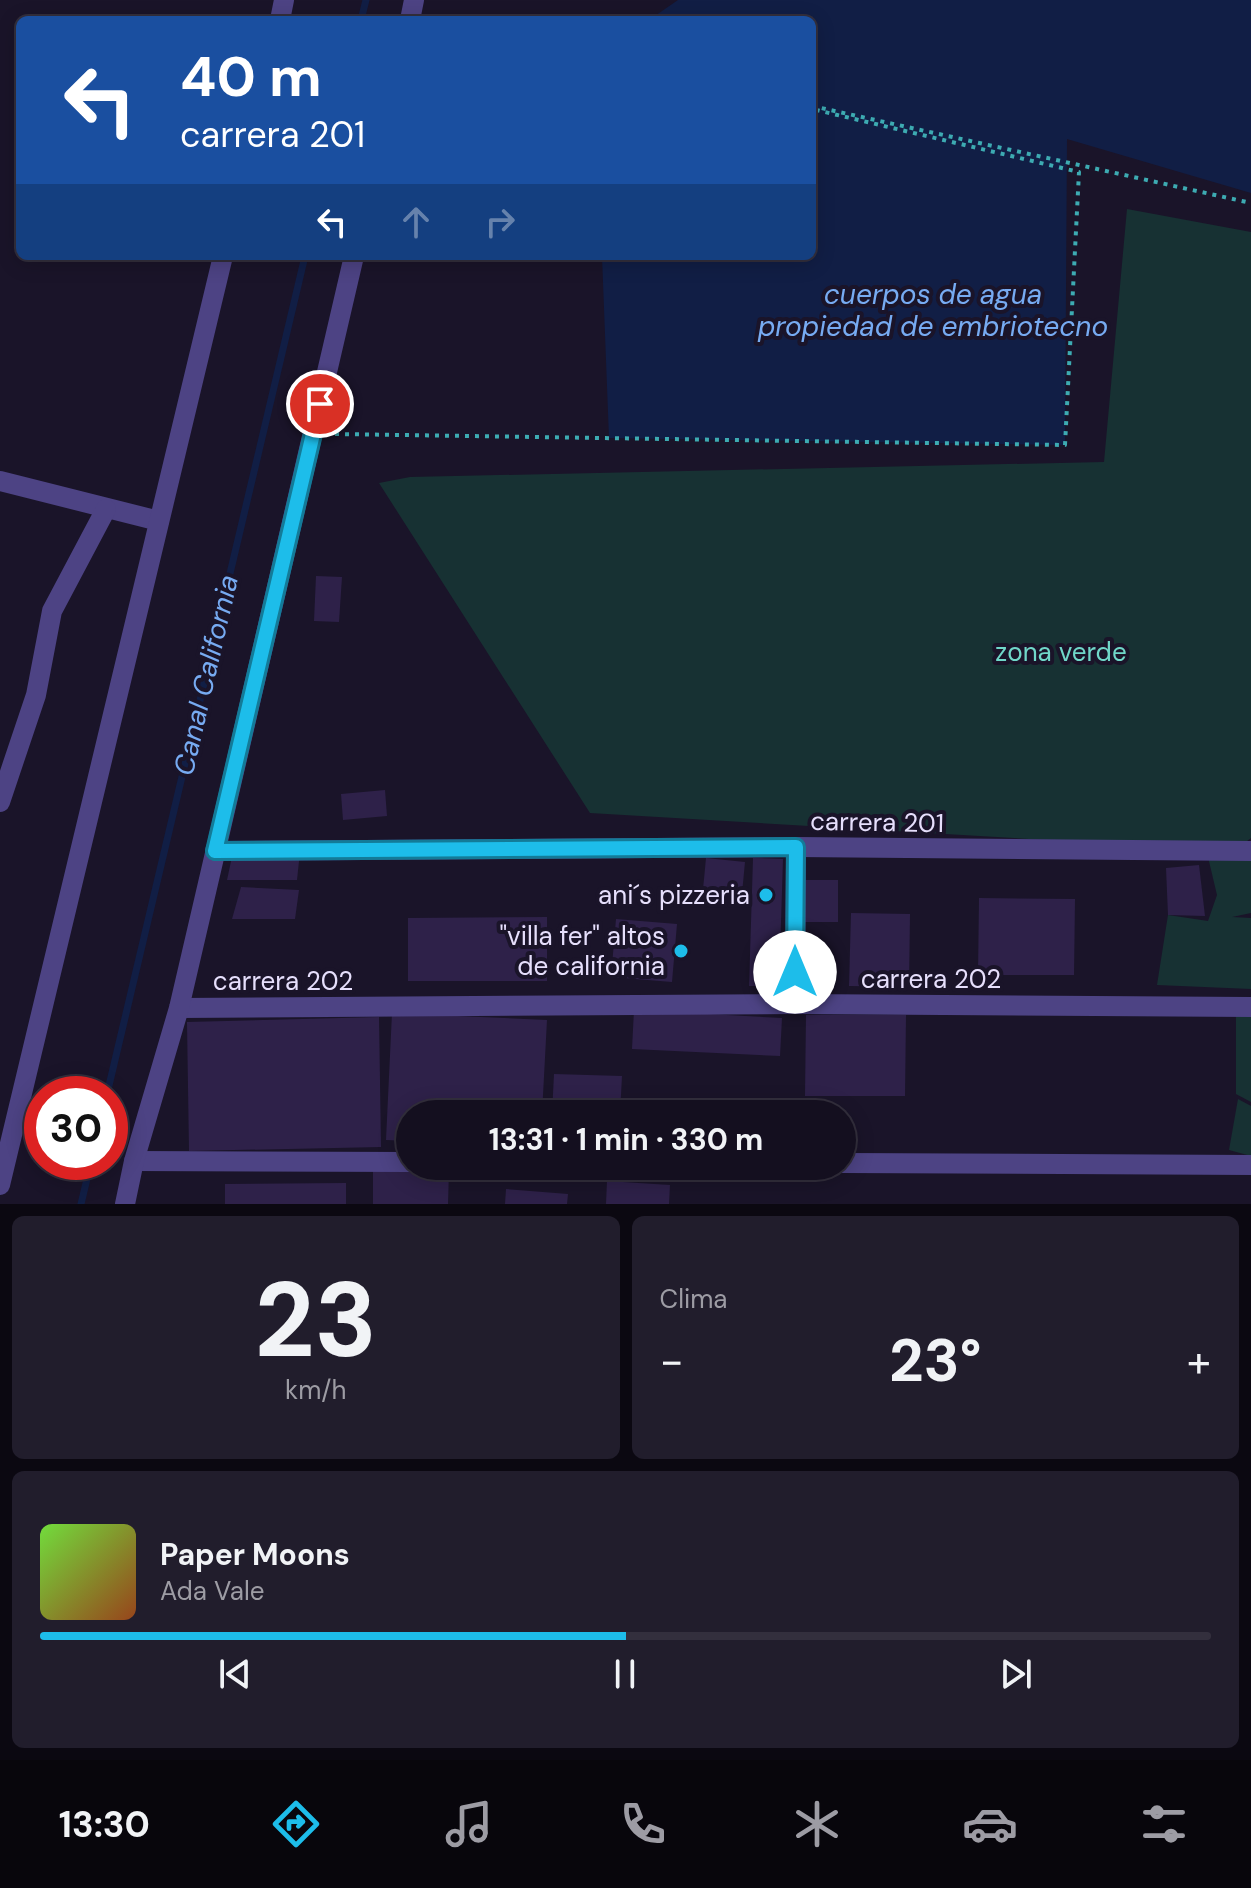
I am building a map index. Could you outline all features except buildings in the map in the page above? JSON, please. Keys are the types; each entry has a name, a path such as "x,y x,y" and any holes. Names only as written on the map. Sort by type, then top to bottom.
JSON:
{"street":[{"path":"0,1185 222,260"},
{"path":"125,1204 134,1161 179,1008 353,260"},
{"path":"0,481 159,521"},
{"path":"0,802 36,695 52,611 106,509"},
{"path":"795,1004 796,847"},
{"name":"carrera 201","path":"215,851 796,847 1251,851"},
{"name":"carrera 202","path":"179,1008 795,1004 1251,1007"},
{"path":"134,1161 396,1162"},
{"path":"856,1163 1251,1165"}],"path":[{"path":"816,109 1251,203"},
{"path":"313,434 1065,445 1079,172 816,109"}],"green space":[{"name":"zona verde","path":"1127,209 1251,232 1251,838 1234,851 590,813 379,483 410,477 1104,462"},
{"path":"1208,857 1251,859 1251,913 1232,917 1251,918 1251,989 1157,985 1168,915 1208,921 1217,895"},
{"path":"1236,1014 1251,1015 1251,1102 1236,1094"},
{"path":"1238,1099 1251,1106 1251,1156 1229,1150"}],"water":[{"name":"cuerpos de agua propiedad de embriotecno","path":"678,0 1251,0 1251,193 1067,139 1065,445 609,438 602,260 816,260 816,16 655,16"}],"waterway":[{"name":"Canal California","path":"362,16 366,0"},
{"name":"Canal California","path":"111,1076 304,260"},
{"name":"Canal California","path":"81,1204 87,1180"}],"place":[{"name":"ani´s pizzeria","path":"766,895"},
{"name":"\"villa fer\" altos de california","path":"681,951"}],"route":[{"path":"320,404 215,851 796,847 795,972"}]}
